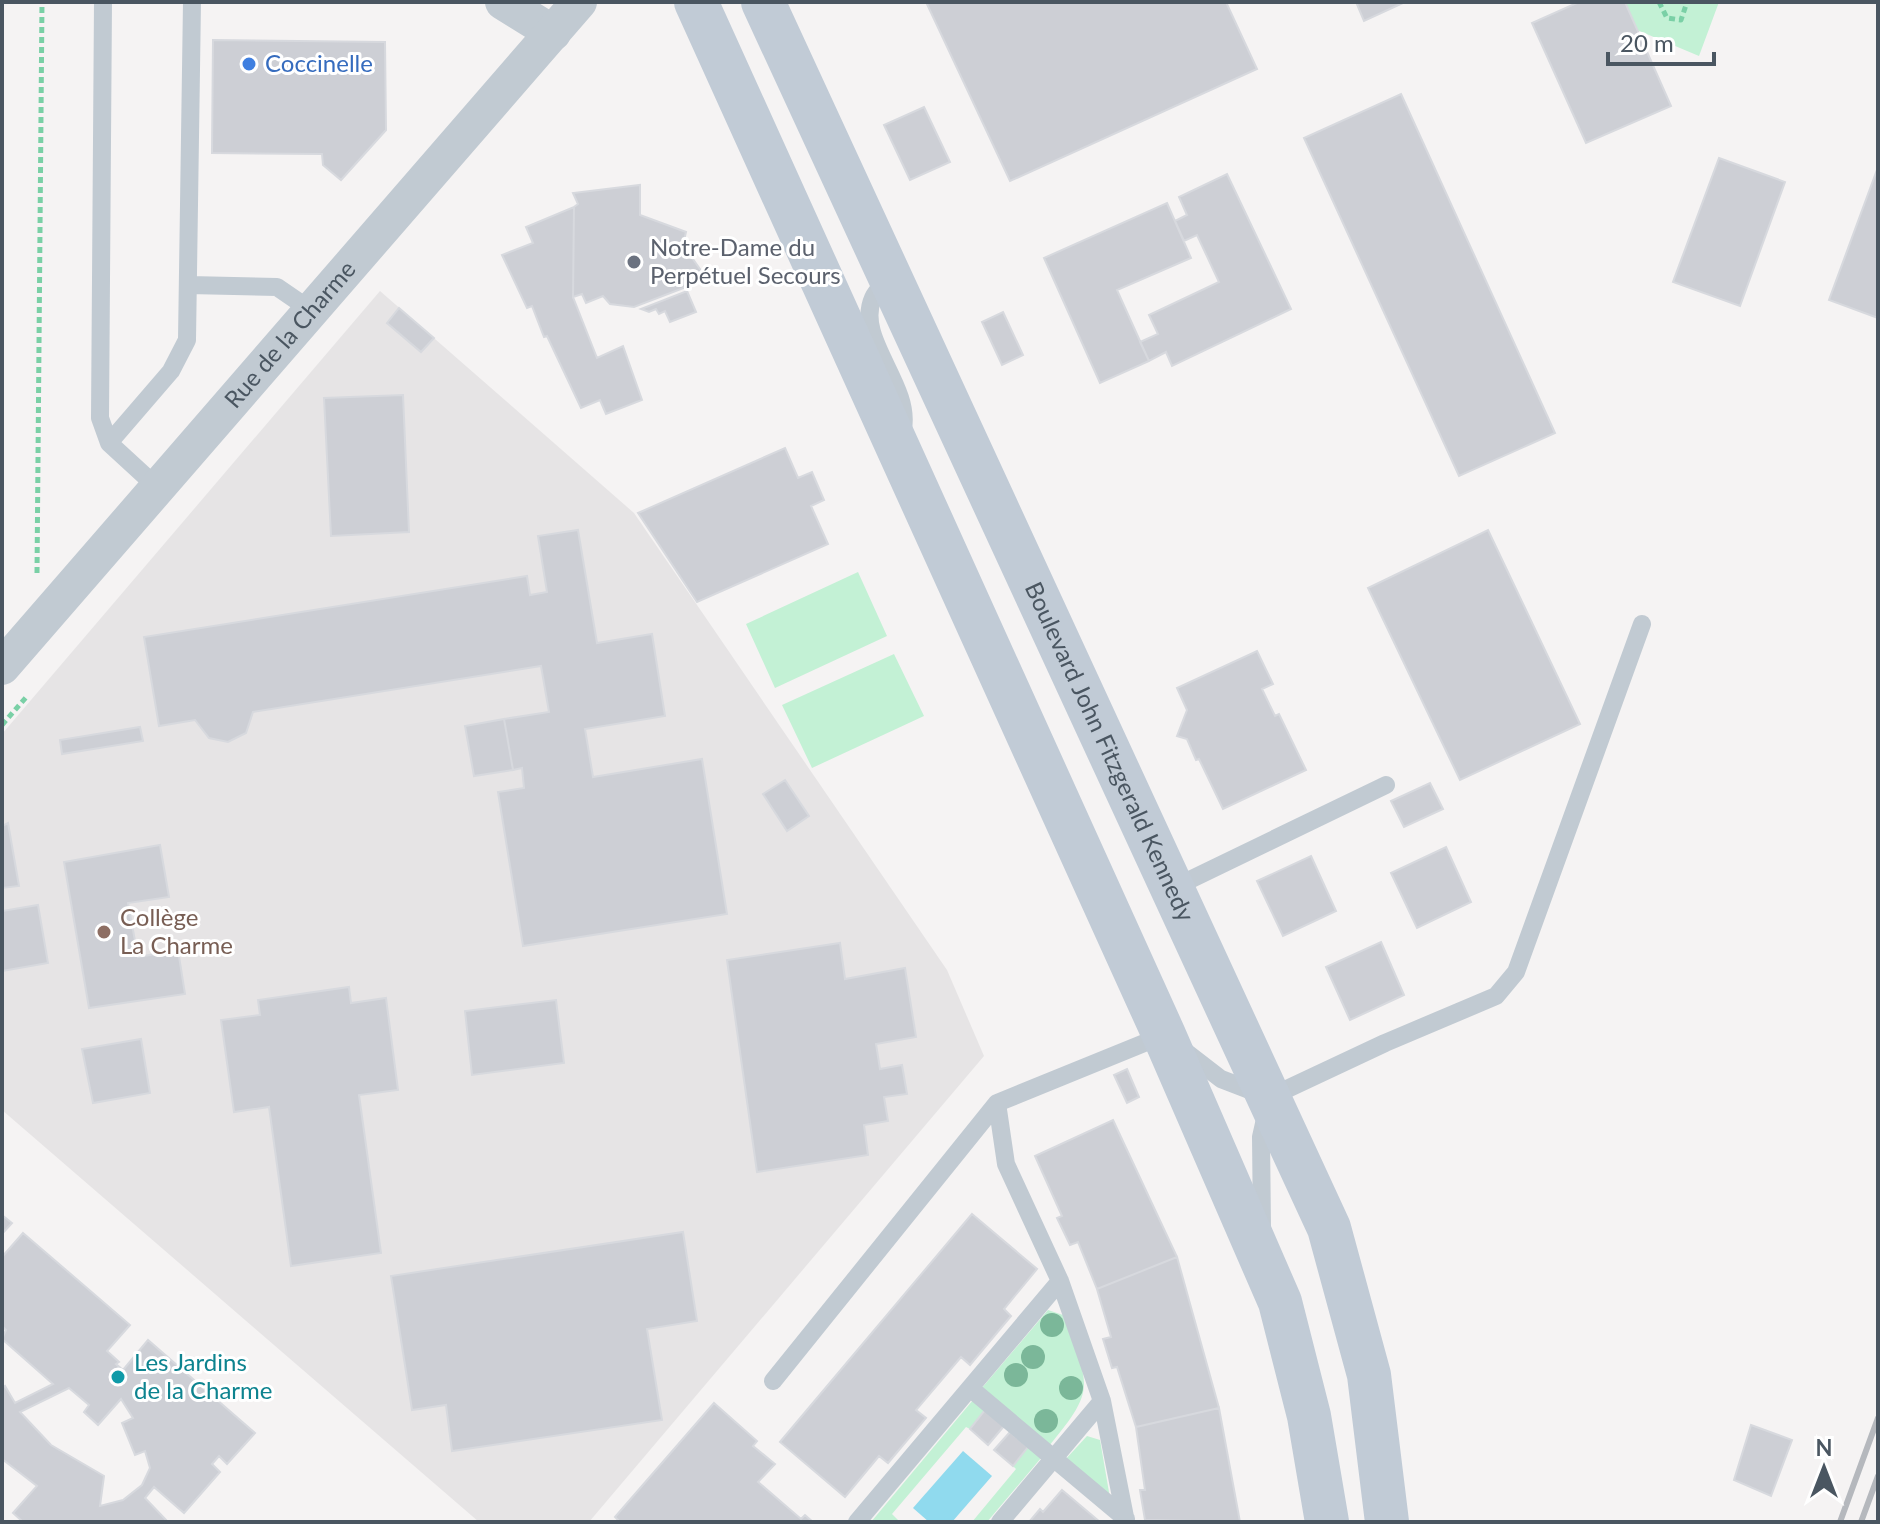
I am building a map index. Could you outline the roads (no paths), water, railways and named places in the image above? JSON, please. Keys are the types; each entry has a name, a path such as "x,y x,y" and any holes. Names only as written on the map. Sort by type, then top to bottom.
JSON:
{"main road":[{"path":"696,2 899,445 970,611 1164,1035 1280,1302 1309,1416 1327,1522"},
{"name":"Boulevard John Fitzgerald Kennedy","path":"763,2 1329,1228 1369,1375 1387,1522"}],"street":[{"path":"503,2 553,33"},
{"name":"Rue de la Charme","path":"2,667 579,2"}],"lane":[{"path":"103,2 100,418 109,443 158,488"},
{"path":"109,443 171,371 187,340 192,2"},
{"path":"891,276 872,299 872,328 902,398 904,418 899,445"},
{"path":"189,285 277,287 312,311"},
{"path":"773,1381 997,1103 1164,1035 1221,1079 1270,1097 1496,996 1516,972 1642,624"},
{"path":"1173,888 1386,785"},
{"path":"1262,1259 1261,1137 1270,1097"},
{"path":"997,1103 1006,1164 1060,1281 1102,1401 1126,1521"},
{"path":"857,1522 1060,1281"},
{"path":"970,1388 1126,1521"},
{"path":"1000,1522 1102,1401"}],"water":[{"path":"963,1451 992,1476 952,1522 929,1522 913,1508"}],"railway":[{"path":"1840,1522 1878,1418"},
{"path":"1861,1522 1878,1476"}],"place":[{"name":"Coccinelle","path":"249,64"},
{"name":"Notre-Dame du Perpétuel Secours","path":"634,262"},
{"name":"Collège La Charme","path":"104,932"},
{"name":"Les Jardins de la Charme","path":"118,1377"}]}
